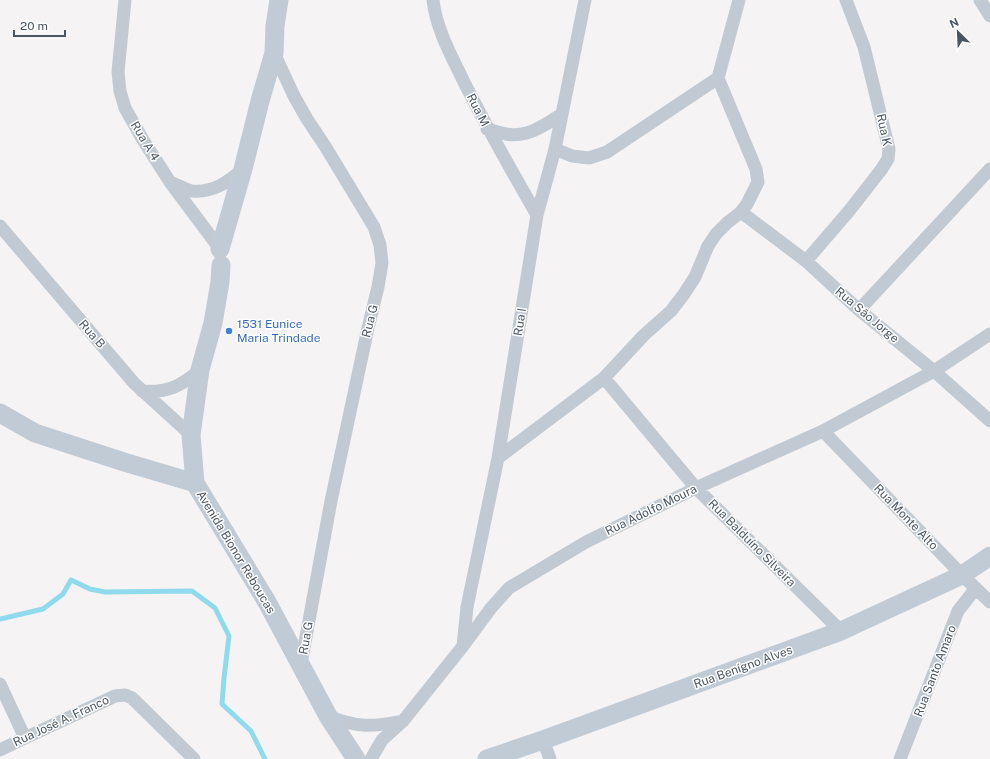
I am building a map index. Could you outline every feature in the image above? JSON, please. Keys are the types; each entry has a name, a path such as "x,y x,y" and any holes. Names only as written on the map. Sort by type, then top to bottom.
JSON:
{"street":[{"name":"Rua A 4","path":"125,0 118,72 120,91 125,108 139,134 220,257"},
{"name":"Rua G","path":"279,0 275,26 274,52 294,96 307,119 374,227 380,245 382,263 378,288 331,501 301,664"},
{"name":"Rua M","path":"433,0 439,27 449,51 488,129 537,215"},
{"name":"Rua I","path":"463,646 467,607 498,458 537,215 555,149 585,0"},
{"path":"498,458 604,378 644,334 671,311 695,277 708,246 716,234 741,212 753,195 758,182 756,169 718,78 739,0"},
{"name":"Rua K","path":"806,261 849,211 888,159 888,141 864,47 846,0"},
{"path":"980,0 990,16"},
{"path":"195,483 191,435 200,370 213,323 220,282 220,257 274,52"},
{"path":"555,149 572,156 589,158 607,152 718,78"},
{"path":"488,129 508,134 524,133 539,129 562,114"},
{"path":"170,182 191,191 211,190 228,182 243,169"},
{"path":"859,310 990,169"},
{"name":"Rua São Jorge","path":"741,212 806,261 859,310 934,371 990,422"},
{"name":"Rua B","path":"0,226 142,391 191,435"},
{"name":"Rua Adolfo Moura","path":"371,759 382,740 402,721 463,646 491,608 509,588 586,542 696,488 823,431 934,371 990,334"},
{"path":"142,391 155,392 172,389 187,381 200,370"},
{"name":"Rua Balduíno Silveira","path":"604,378 696,488 842,631"},
{"name":"Avenida Bionor Reboucas","path":"0,413 35,433 195,483 267,602 328,716 356,759"},
{"name":"Rua Monte Alto","path":"823,431 990,602"},
{"name":"Rua Benígno Alves","path":"487,759 842,631 962,575 990,556"},
{"name":"Rua Santo Amaro","path":"900,759 958,611 976,588"},
{"path":"0,684 24,738"},
{"name":"Rua José A. Franco","path":"0,750 115,696 125,695 132,698 194,759"},
{"path":"328,716 343,723 359,726 382,725 402,721"},
{"path":"543,740 550,759"}],"waterway":[{"path":"0,619 43,609 63,594 71,580 90,589 105,592 192,591 215,608 229,636 222,704 251,731 265,759"}],"place":[{"name":"1531 Eunice Maria Trindade","path":"229,331"}]}
